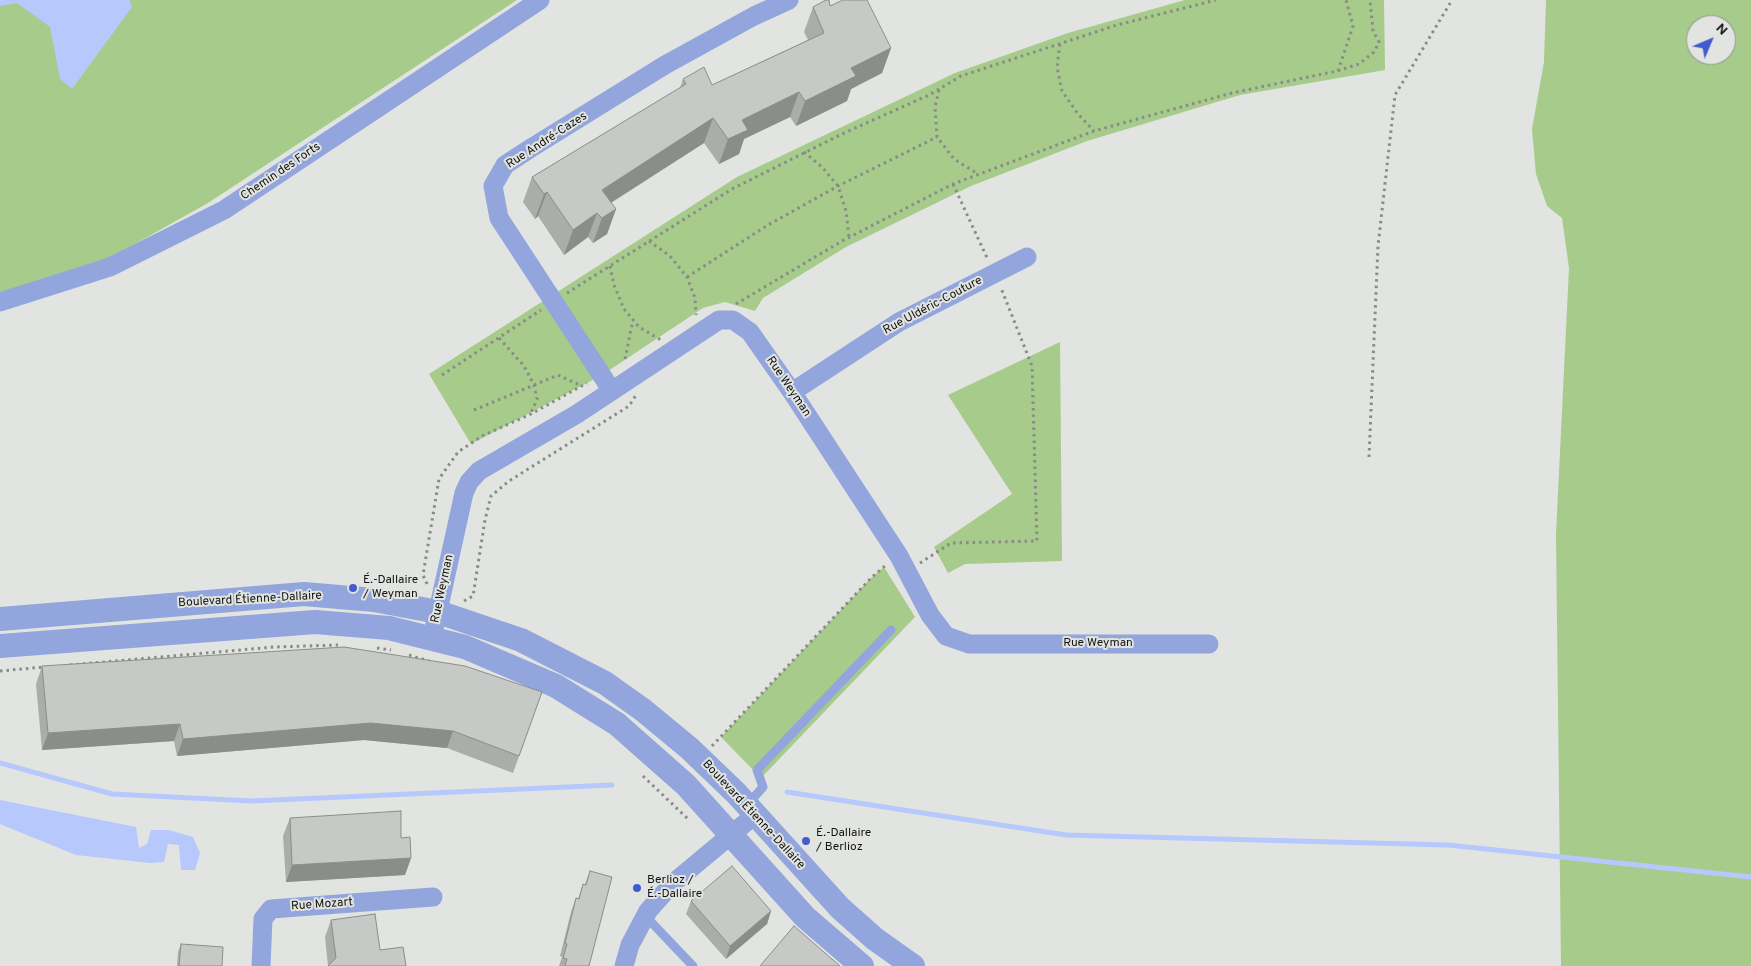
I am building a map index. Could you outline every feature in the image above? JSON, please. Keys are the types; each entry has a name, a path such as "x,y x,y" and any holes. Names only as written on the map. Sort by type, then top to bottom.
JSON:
{"street":[{"name":"Chemin des Forts","path":"0,302 110,267 224,210 540,0"},
{"name":"Rue André-Cazes","path":"612,391 498,218 493,186 505,165 665,65 754,16 789,0"},
{"name":"Rue Uldéric-Couture","path":"792,392 899,322 1027,257"},
{"name":"Rue Weyman","path":"432,638 460,507 469,482 479,471 492,461 577,414 719,320 733,320 750,332 792,392 903,564 930,615 946,636 969,644 1209,644"},
{"name":"Boulevard Étienne-Dallaire","path":"0,619 304,594 374,600 438,612 521,640 605,683 643,710 700,758 751,809 840,908 875,939 913,966"},
{"name":"Boulevard Étienne-Dallaire","path":"0,646 315,622 361,624 432,638 465,647 556,686 618,724 662,762 732,834 805,916 862,966"},
{"path":"624,966 630,945 648,911 672,884 732,834 751,809"},
{"name":"Rue Mozart","path":"261,966 263,919 271,909 433,897"}],"lane":[{"path":"751,809 763,787 757,770 891,630"},
{"path":"644,918 653,924 693,966"}],"path":[{"path":"442,375 553,302 732,189 804,152 939,89 961,76 1118,25 1216,0"},
{"path":"1337,72 1353,26 1346,0"},
{"path":"729,308 849,237 953,184 978,174 1094,131 1232,92 1337,72 1359,64 1374,52 1380,42 1373,31 1370,0"},
{"path":"1369,457 1378,246 1395,95 1452,0"},
{"path":"1060,44 1057,66 1062,91 1078,114 1094,131"},
{"path":"939,89 935,107 937,138 954,159 978,174"},
{"path":"687,277 768,225 838,186 937,138"},
{"path":"804,152 822,167 838,186 846,211 849,237"},
{"path":"700,758 871,578 951,542 1037,541 1032,366 994,273 953,184"},
{"path":"649,241 670,256 687,277 695,298 697,317"},
{"path":"610,266 614,285 624,309 640,327 662,340"},
{"path":"625,359 633,320"},
{"path":"499,338 524,366 534,385 537,399 531,414"},
{"path":"474,410 558,375 582,386"},
{"path":"438,612 473,596 485,520 491,496 509,481 629,406 636,398 636,389"},
{"path":"68,665 274,647 342,645"},
{"path":"370,648 395,651"},
{"path":"402,653 435,662"},
{"path":"0,671 49,666"},
{"path":"637,770 692,823"}],"green space":[{"path":"0,0 517,0 208,203 108,259 0,301"},
{"path":"1185,0 1384,0 1385,70 1240,95 1087,141 971,186 846,247 763,298 755,311 725,302 703,308 602,375 471,444 429,374 737,177 955,73 1068,33"},
{"path":"1546,0 1751,0 1751,966 1561,966 1556,534 1569,268 1562,218 1547,206 1536,174 1532,129 1544,62"},
{"path":"1060,342 1062,561 965,564 948,573 934,547 1012,494 948,395"},
{"path":"884,567 915,617 761,778 721,737 871,578"}],"water":[{"path":"0,0 130,0 132,7 72,89 60,79 50,27 17,3 0,6"},
{"path":"0,800 136,827 139,848 147,844 151,830 169,830 193,837 200,853 195,870 181,870 179,845 168,844 164,862 150,863 76,855 0,824"}],"building":[{"path":"829,0 830,6 843,0 867,0 891,48 851,68 856,76 805,101 799,92 742,120 748,130 728,139 713,118 602,190 616,209 602,218 597,213 573,230 547,192 544,194 532,177 686,84 683,79 704,67 712,85 824,33 813,7"},
{"path":"344,647 465,666 542,692 519,756 453,731 371,723 183,739 180,724 48,733 42,666"},
{"path":"401,811 401,838 410,837 411,858 292,865 290,818"},
{"path":"732,866 771,911 730,946 691,901"},
{"path":"590,871 612,877 589,966 565,966 567,959 563,958 567,944 565,943 576,898 579,899 583,884 586,885"},
{"path":"375,914 380,950 403,947 406,966 328,966 336,958 331,920"},
{"path":"794,926 840,966 760,966"},
{"path":"181,944 223,947 222,966 179,966"}],"waterway":[{"path":"0,763 112,794 252,801 612,785"},
{"path":"787,792 1066,835 1448,845 1751,877"}],"place":[{"name":"É.-Dallaire / Weyman","path":"353,588"},
{"name":"É.-Dallaire / Berlioz","path":"806,841"},
{"name":"Berlioz / É.-Dallaire","path":"637,888"}]}
